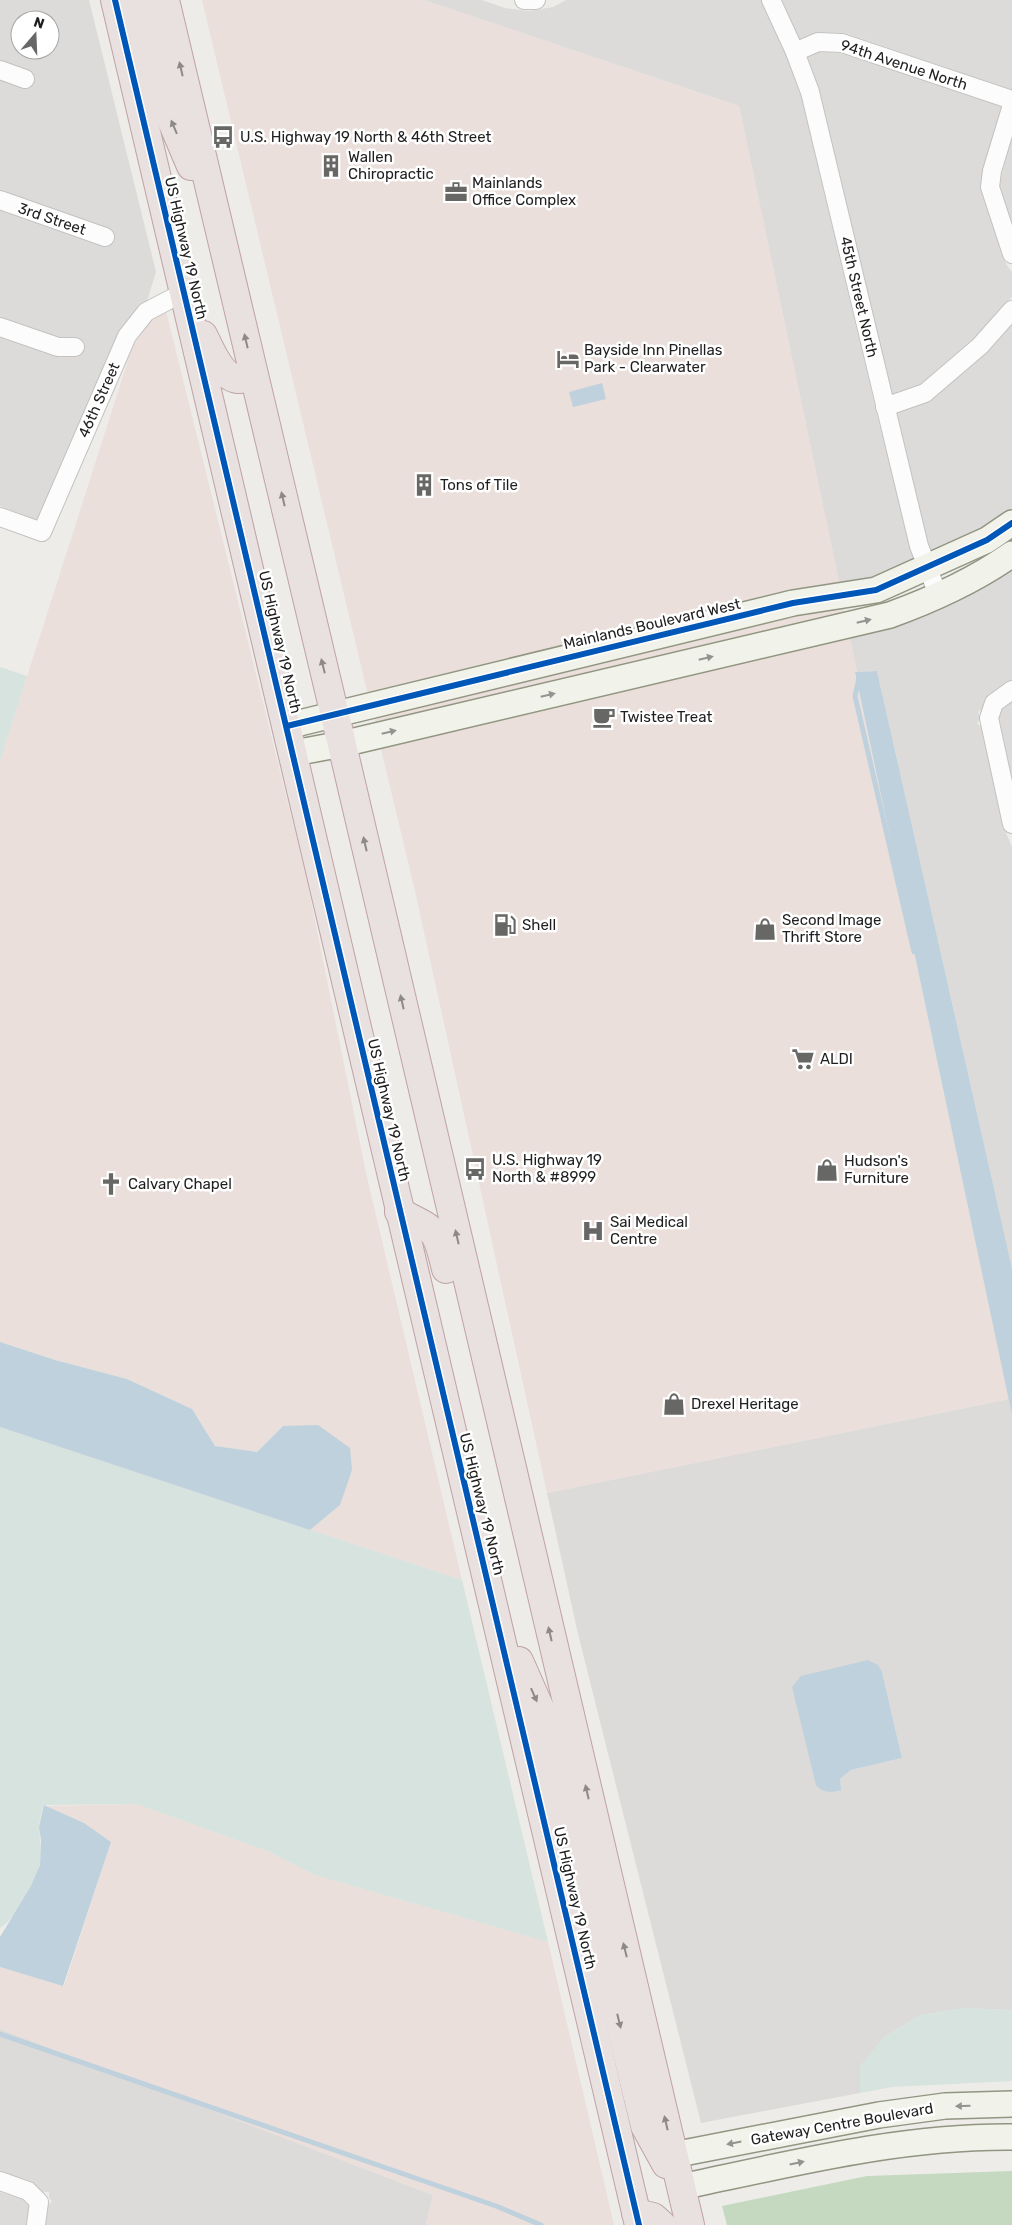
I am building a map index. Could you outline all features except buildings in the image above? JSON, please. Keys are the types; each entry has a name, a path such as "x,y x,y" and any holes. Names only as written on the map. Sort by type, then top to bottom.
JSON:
{"highway":[{"name":"US Highway 19 North","path":"115,0 294,752 398,1212 637,2219"},
{"path":"138,0 159,91 221,236"},
{"path":"165,0 335,713 690,2225"},
{"path":"186,301 219,365 227,373 238,379 254,376"},
{"path":"398,1212 426,1226 438,1236 503,1503 530,1549"},
{"path":"492,1602 546,1722 645,2126 656,2149 681,2187"},
{"path":"637,2219 653,2217 662,2225"}],"street":[{"path":"524,0 536,0"},
{"name":"45th Street North","path":"771,0 795,52 810,92 919,546 939,597"},
{"name":"94th Avenue North","path":"795,52 818,42 842,43 1012,100"},
{"path":"0,70 24,79"},
{"path":"1012,105 992,171 990,187 1012,254"},
{"name":"3rd Street","path":"0,200 105,237"},
{"name":"46th Street","path":"0,517 42,532 127,336 146,312 186,301"},
{"path":"885,407 925,393 980,346 1012,310"},
{"path":"0,327 58,347 74,348"},
{"name":"Mainlands Boulevard West","path":"287,726 793,603 876,590 987,540 1012,523"},
{"path":"294,752 342,744 890,615 939,597 990,570 1012,554"},
{"path":"1012,690 994,702 989,718 1012,824"},
{"name":"Gateway Centre Boulevard","path":"673,2155 879,2115 946,2106 1012,2104"},
{"name":"Gateway Centre Boulevard","path":"681,2187 839,2154 907,2143 973,2137 1012,2137"},
{"path":"0,2181 28,2191 40,2202 36,2225"}],"shaded area":[{"path":"0,0 89,0 156,272 147,301 139,306 119,333 37,520 0,506"},
{"path":"202,0 424,0 739,106 840,587 368,695"},
{"path":"424,0 482,0 505,8 529,11 553,7 566,0 761,0 787,56 801,96 878,419 915,563 875,581 840,587 739,106"},
{"path":"782,0 1012,0 1012,90 845,33 819,32 800,40"},
{"path":"819,52 840,53 1002,107 983,168 981,187 1006,264 1012,272 1012,297 974,338 921,384 891,395 818,89 807,57"},
{"path":"1012,135 1012,225 999,186"},
{"path":"166,311 306,876 366,1173 462,1580 310,1530 340,1505 283,1426 257,1452 215,1446 192,1409 127,1379 55,1360 0,1342 0,761 132,348 151,320"},
{"path":"1012,324 1012,512 983,531 933,555 927,542 896,413 930,401 986,352"},
{"path":"1012,566 1012,680 989,695 982,710 978,711 980,718 977,724 981,726 1004,828 1012,847 1012,1268 877,671 857,672 849,634"},
{"path":"844,607 845,615 376,726 373,714 794,613"},
{"path":"849,634 857,672 855,673 1009,1399 547,1493 415,891 380,745"},
{"path":"0,667 27,676 0,761"},
{"path":"1012,700 1012,780 999,718 1001,708"},
{"path":"1009,1399 1012,1415 1012,2010 963,2008 921,2015 884,2037 860,2067 860,2093 701,2123 578,1634 547,1493","holes":["882,1672 902,1758 851,1770 840,1779"]},
{"path":"0,1427 462,1580 548,1942 315,1875 270,1852 137,1804 44,1805 39,1825 40,1863 38,1870 30,1889 18,1909 6,1924 0,1928"},
{"path":"137,1804 270,1852 315,1875 548,1942 614,2225 426,2225 433,2195 0,2029 0,1967 64,1986 111,1842 84,1823 47,1806"},
{"path":"963,2008 1012,2010 1012,2081 892,2087 860,2093 860,2067 884,2037 921,2015"},
{"path":"0,2029 433,2195 426,2225 45,2225 48,2206 52,2201 49,2198 49,2192 43,2192 31,2181 0,2171"},
{"path":"0,2192 23,2200 30,2207 26,2225 0,2225"}],"green space":[{"path":"1012,2171 1012,2225 727,2225 722,2206 867,2176"}],"water":[{"path":"602,383 606,399 573,407 569,392"},
{"path":"877,671 1012,1268 1012,1415 855,672"},
{"path":"0,1342 55,1360 127,1379 192,1409 215,1446 257,1452 283,1426 318,1425 350,1448 352,1470 340,1505 310,1530 0,1427"},
{"path":"868,1660 878,1665 882,1672 902,1758 851,1770 840,1779 841,1790 824,1791 816,1785 792,1687 801,1676"},
{"path":"44,1805 84,1823 111,1842 63,1986 0,1967 0,1937 31,1886 40,1865 41,1840 39,1827"}],"waterway":[{"path":"859,678 855,696 914,952"},
{"path":"0,2034 496,2206 541,2225"}],"cycle path":[{"path":"115,0 639,2225"},
{"path":"287,726 793,603 876,590 987,540 1012,523"}],"place":[{"name":"U.S. Highway 19 North & 46th Street","path":"223,137"},
{"name":"Wallen Chiropractic","path":"331,166"},
{"name":"Mainlands Office Complex","path":"456,192"},
{"name":"Bayside Inn Pinellas Park - Clearwater","path":"568,359"},
{"name":"Tons of Tile","path":"424,485"},
{"name":"Twistee Treat","path":"604,717"},
{"name":"Shell","path":"505,925"},
{"name":"Second Image Thrift Store","path":"765,929"},
{"name":"ALDI","path":"803,1059"},
{"name":"U.S. Highway 19 North & #8999","path":"475,1169"},
{"name":"Hudson's Furniture","path":"827,1170"},
{"name":"Calvary Chapel","path":"111,1184"},
{"name":"Sai Medical Centre","path":"593,1231"},
{"name":"Drexel Heritage","path":"674,1404"}]}
